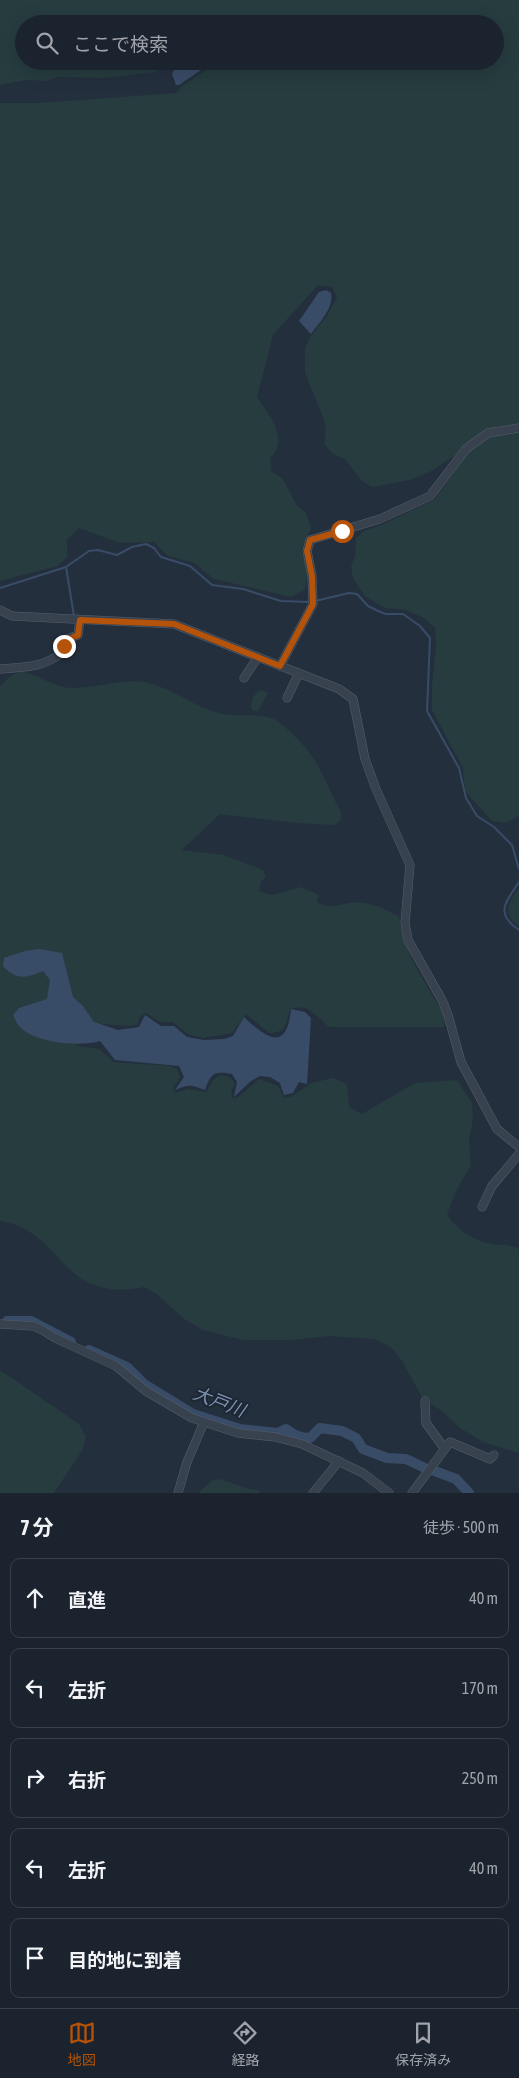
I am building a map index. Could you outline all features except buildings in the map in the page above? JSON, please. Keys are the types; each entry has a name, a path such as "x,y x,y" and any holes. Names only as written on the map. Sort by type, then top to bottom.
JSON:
{"street":[{"path":"280,666 313,601 312,576 307,551 310,540 380,519 430,496 466,449 488,433 519,428"},
{"path":"0,610 12,616 174,624 339,688 354,699 366,759 376,789 410,864 405,922 408,940 442,1000 461,1062 493,1122 497,1129 519,1147"},
{"path":"0,669 44,664 63,651 67,640 78,635 80,620"},
{"path":"244,678 258,658"},
{"path":"287,698 299,673"},
{"path":"482,1207 492,1186 519,1154"},
{"path":"0,1324 33,1326 54,1338 116,1366 146,1391 192,1418 238,1433 275,1437 293,1442 339,1461 362,1473 389,1493"},
{"path":"425,1401 426,1423 444,1448"},
{"path":"178,1493 187,1462 204,1422"},
{"path":"412,1493 450,1442 490,1459 494,1455"},
{"path":"313,1493 339,1461"}],"green space":[{"path":"0,0 519,0 519,816 506,823 492,821 465,791 463,768 432,710 432,685 436,646 435,628 424,618 406,610 385,608 365,596 353,578 351,567 355,556 356,539 364,531 386,523 435,499 461,463 459,453 431,471 410,480 372,487 362,481 345,459 333,454 324,444 326,430 324,419 305,373 305,349 310,337 327,316 337,297 332,287 318,285 273,335 257,397 272,419 278,435 276,451 270,458 271,471 283,479 297,506 306,513 311,528 301,551 308,572 305,589 291,597 214,579 194,563 168,556 154,542 120,543 79,528 67,540 67,557 58,566 0,581 0,103 39,103 176,93 182,86 206,70 504,70 504,15 15,15 15,70 161,70 151,73 103,78 58,77 46,81 26,80 0,85"},
{"path":"19,671 73,688 141,681 159,686 223,714 267,717 279,722 295,736 314,758 341,812 341,820 335,825 297,823 220,814 182,850 224,855 263,870 266,876 261,882 259,891 272,895 301,887 319,895 317,902 323,905 367,904 381,908 399,917 411,956 445,1016 444,1027 329,1027 307,1009 297,1008 290,1009 285,1027 275,1033 269,1033 246,1014 232,1033 203,1038 188,1034 173,1022 160,1022 146,1013 140,1016 137,1025 129,1026 72,1022 61,1036 79,1046 99,1049 114,1062 170,1066 177,1069 180,1077 173,1088 175,1093 188,1089 206,1092 213,1080 220,1075 230,1077 235,1083 231,1092 232,1098 237,1098 259,1079 278,1086 284,1098 291,1097 311,1083 333,1078 347,1084 349,1107 362,1114 415,1083 457,1080 472,1103 473,1119 469,1140 471,1166 458,1187 447,1214 461,1230 478,1240 496,1245 508,1245 519,1249 519,1453 483,1442 460,1428 442,1411 423,1399 402,1361 391,1347 374,1339 328,1336 292,1340 243,1340 203,1330 184,1319 157,1294 144,1287 116,1289 95,1285 78,1276 38,1238 21,1227 0,1221 0,686"},
{"path":"262,690 268,693 258,711 254,711 251,708 252,700"},
{"path":"519,888 519,926 510,918 508,908"},
{"path":"0,1370 79,1424 86,1436 83,1449 54,1493 0,1493"},
{"path":"220,1479 249,1489 258,1490 260,1493 198,1493 213,1480"}],"water":[{"path":"174,70 201,70 179,85 176,85 172,74"},
{"path":"326,290 331,293 328,310 311,334 299,321 319,292"},
{"path":"39,949 62,953 73,997 83,1006 94,1022 118,1030 139,1027 145,1015 161,1026 174,1026 187,1037 204,1040 224,1039 233,1036 244,1017 260,1031 275,1037 280,1036 285,1031 289,1023 291,1009 305,1012 311,1018 307,1084 299,1082 293,1093 284,1095 280,1083 270,1077 260,1076 251,1081 234,1097 237,1082 232,1074 217,1073 211,1077 205,1090 190,1086 175,1090 184,1077 179,1066 115,1060 100,1041 82,1044 59,1042 28,1033 18,1025 13,1015 19,1008 47,999 50,980 43,971 22,977 17,976 3,966 4,958 25,951"}],"waterway":[{"path":"0,588 66,567 89,551 98,550 117,555 132,547 146,544 154,548 161,557 190,566 212,585 243,589 281,601 310,602"},
{"path":"66,567 74,616"},
{"path":"315,601 349,593 357,594 368,606 378,611 386,614 403,614 420,626 430,638 427,711 459,768 466,798 477,816 494,827 512,845 519,869"},
{"path":"57,652 60,641 65,637"},
{"path":"519,882 505,907 507,918 519,930"},
{"name":"大戸川","path":"7,1321 31,1321 71,1342"},
{"name":"大戸川","path":"89,1350 127,1367 144,1384 193,1414 240,1429 278,1433 286,1429 297,1436 306,1438 310,1438 320,1428 342,1431 356,1438 363,1449 387,1458 406,1459 425,1468"},
{"name":"大戸川","path":"432,1470 456,1479 469,1493"}],"route":[{"path":"64,646 67,640 78,635 80,620 162,622 185,628 280,666 313,604 312,576 307,551 310,540 342,531"}]}
